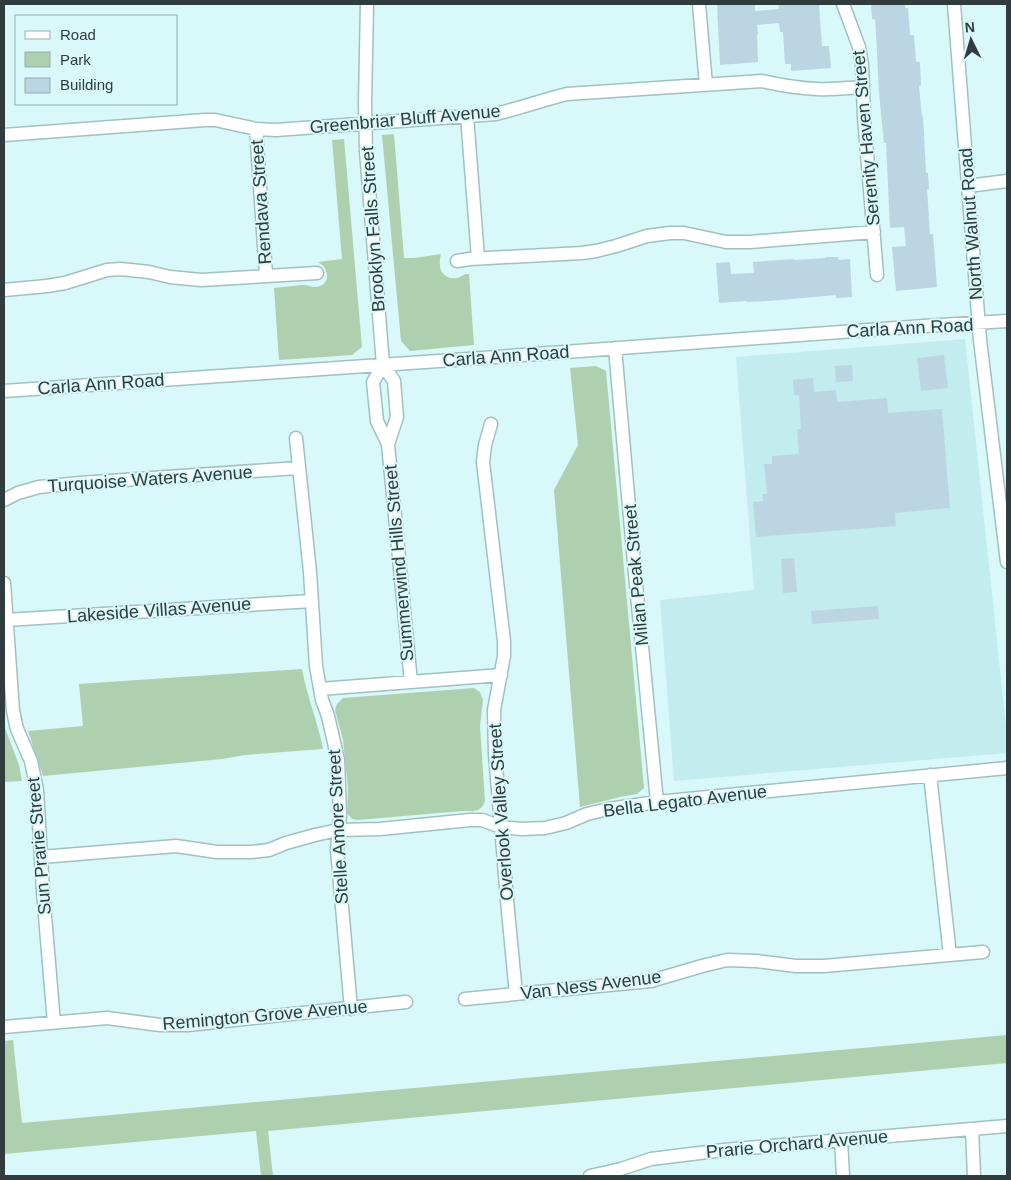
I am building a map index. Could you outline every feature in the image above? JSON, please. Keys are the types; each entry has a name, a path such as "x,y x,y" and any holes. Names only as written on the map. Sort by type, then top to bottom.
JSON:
{"street":[{"name":"Brooklyn Falls Street","path":"366,4 364,103 366,151 383,365"},
{"path":"699,4 706,85"},
{"name":"Serenity Haven Street","path":"843,4 859,48 862,65 864,118 877,275"},
{"name":"North Walnut Road","path":"954,4 979,324 1001,459 1007,562"},
{"name":"Greenbriar Bluff Avenue","path":"4,135 205,120 215,120 256,129 276,130 365,124 496,114 567,94 762,81 817,90 863,87"},
{"path":"467,116 478,258"},
{"name":"Rendava Street","path":"256,129 266,275"},
{"path":"968,186 1007,181"},
{"path":"457,262 478,258 582,253 596,251 647,236 670,233 684,233 726,242 750,242 874,232"},
{"path":"4,290 65,283 107,270 121,269 201,280 318,273"},
{"name":"Carla Ann Road","path":"4,391 924,326 1007,322"},
{"name":"Milan Peak Street","path":"615,348 657,802"},
{"name":"Summerwind Hills Street","path":"388,444 397,417 394,381 383,365 373,382 377,421 388,444 411,682"},
{"name":"Overlook Valley Street","path":"491,424 485,445 483,462 504,641 504,656 494,710 495,754 516,994"},
{"name":"Stelle Amore Street","path":"296,438 310,572 316,666 322,700 328,716 338,760 340,815 337,850 350,1009"},
{"name":"Turquoise Waters Avenue","path":"4,500 18,493 39,487 298,468"},
{"name":"Sun Prarie Street","path":"4,584 13,711 17,729 31,762 37,790 54,1022"},
{"name":"Lakeside Villas Avenue","path":"6,620 312,601"},
{"path":"320,689 501,675"},
{"name":"Bella Legato Avenue","path":"41,857 176,846 216,852 250,852 268,850 286,843 338,830 380,829 470,820 482,820 501,827 522,829 545,828 608,809 657,802 1007,768"},
{"path":"930,776 950,955"},
{"name":"Van Ness Avenue","path":"466,998 651,981 727,960 817,967 983,952"},
{"name":"Remington Grove Avenue","path":"4,1027 107,1018 160,1025 188,1026 406,1002"},
{"name":"Prarie Orchard Avenue","path":"590,1176 670,1156 1007,1126"},
{"path":"972,1129 974,1176"},
{"path":"841,1140 843,1176"}],"shaded area":[{"path":"965,339 1007,736 1007,753 674,781 660,600 754,590 736,357"}],"green space":[{"path":"394,134 404,258 441,254 440,268 443,274 450,278 456,278 469,274 474,345 410,351 401,341 382,135"},
{"path":"344,139 362,347 352,355 279,360 274,288 303,285 320,286 324,284 327,275 324,267 318,262 342,259 332,140"},
{"path":"596,366 606,371 644,788 637,794 580,807 554,490 578,445 570,368"},
{"path":"302,669 323,749 245,755 222,759 43,776 28,731 83,726 79,684"},
{"path":"474,688 480,692 483,700 480,726 485,801 481,808 473,811 352,819 347,813 348,788 343,740 335,710 337,704 343,698"},
{"path":"5,728 19,765 22,781 4,782"},
{"path":"1007,1035 1007,1063 268,1131 273,1176 261,1176 256,1131 4,1154 4,1041 13,1040 22,1123"}],"building":[{"path":"717,4 755,4 755,11 779,9 778,4 819,4 822,46 829,46 831,68 791,71 791,64 785,64 783,32 780,32 779,23 757,25 758,62 720,65"},
{"path":"871,4 905,4 905,8 908,8 910,35 914,35 916,62 920,62 921,85 919,86 923,116 926,173 928,173 929,189 927,189 930,234 933,234 937,287 896,291 892,247 906,246 904,227 890,228 886,143 884,143 879,93 875,19 872,19"},
{"path":"838,257 838,260 850,259 852,297 836,298 836,295 719,303 716,263 730,262 731,274 754,273 753,262"},
{"path":"944,355 948,388 921,391 917,358"},
{"path":"852,365 853,381 836,382 835,366"},
{"path":"813,378 814,392 836,390 837,402 887,398 888,413 942,409 950,508 895,513 896,526 756,537 753,502 763,501 762,494 767,494 764,464 772,464 772,456 799,454 797,429 801,429 799,395 794,395 793,380"},
{"path":"794,558 797,592 783,593 781,559"},
{"path":"878,606 879,619 812,624 811,611"}]}
